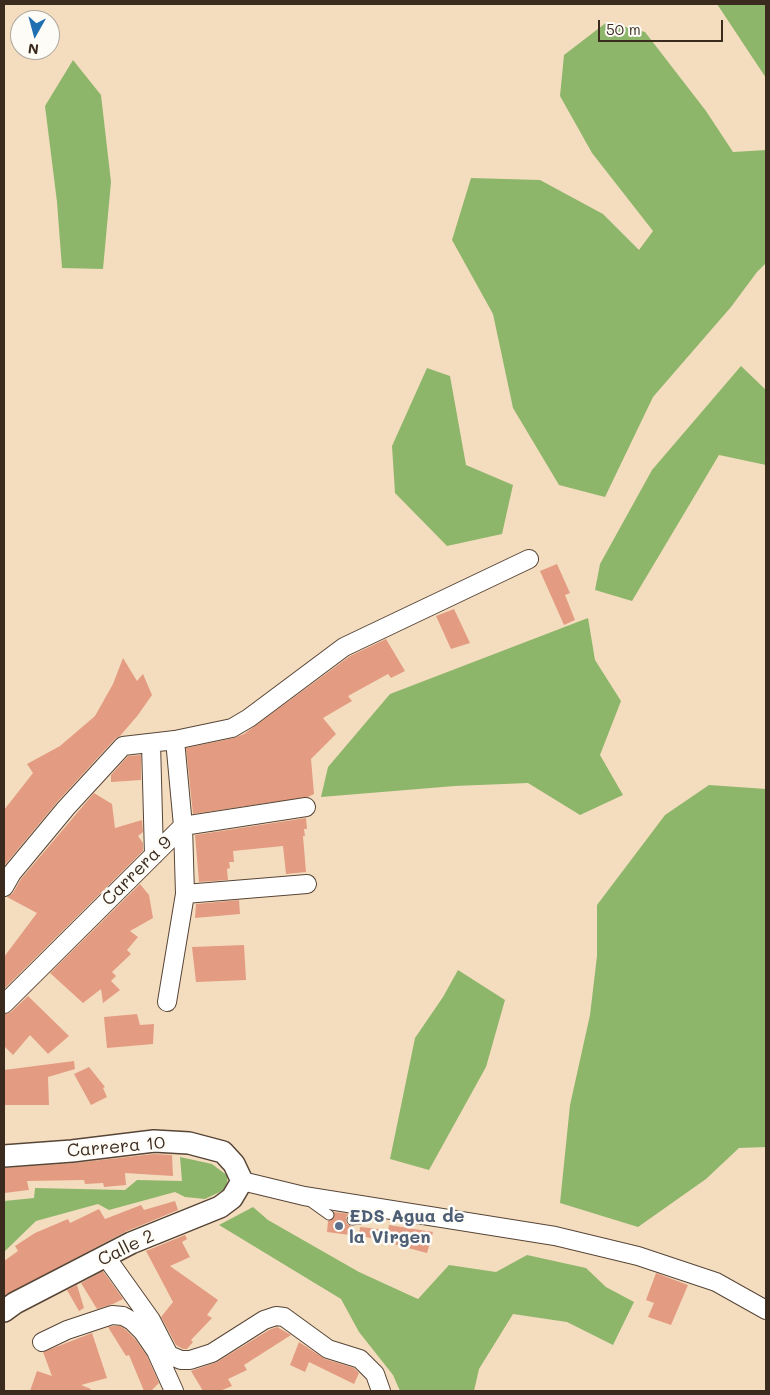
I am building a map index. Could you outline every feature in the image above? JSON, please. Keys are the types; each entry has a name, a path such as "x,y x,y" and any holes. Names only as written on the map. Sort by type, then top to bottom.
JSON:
{"street":[{"path":"4,887 12,873 60,815 122,746 175,740 232,728 250,718 344,647 529,559"},
{"path":"168,1002 185,894 184,826 175,740"},
{"path":"152,743 154,855"},
{"name":"Carrera 9","path":"4,1004 184,826 306,807"},
{"path":"185,894 307,884"},
{"name":"Carrera 10","path":"4,1156 72,1151 154,1141 189,1143 222,1152 234,1164 242,1180"},
{"path":"242,1180 304,1196 555,1236 638,1256 716,1282 766,1310"},
{"name":"Calle 2","path":"4,1311 15,1303 131,1243 220,1207 232,1198 242,1180"},
{"path":"106,1257 151,1320 169,1355 171,1383"},
{"path":"42,1342 67,1330 112,1315 123,1316 132,1321 156,1351 171,1383"},
{"path":"169,1355 181,1360 190,1360 212,1353 264,1320 276,1316 284,1318 328,1349 360,1360 375,1374 382,1391"}],"lane":[{"path":"304,1196 330,1215"},
{"path":"352,1220 365,1218 388,1210"}],"green space":[{"path":"717,4 766,4 766,78"},
{"path":"607,22 645,32 706,111 733,152 766,150 766,263 731,307 653,397 605,497 559,485 513,408 493,314 452,240 471,178 540,180 603,214 639,250 653,231 592,153 560,96 564,55"},
{"path":"73,60 101,95 111,182 103,269 62,268 57,202 45,106"},
{"path":"741,366 766,390 766,465 719,455 632,601 595,590 600,564 652,470"},
{"path":"427,368 450,376 466,465 513,485 502,534 447,546 395,493 392,446"},
{"path":"588,618 595,660 621,701 600,755 623,795 580,815 528,783 455,786 321,797 328,767 390,694"},
{"path":"709,785 766,789 766,1147 739,1148 706,1179 638,1227 560,1203 570,1105 590,1015 597,956 597,905 665,815"},
{"path":"458,970 505,1000 486,1067 429,1170 390,1159 415,1038 443,997"},
{"path":"180,1157 212,1164 228,1176 226,1189 205,1199 185,1197 175,1192 109,1210 98,1204 36,1221 4,1252 4,1201 34,1198 35,1188 125,1190 137,1180 182,1181"},
{"path":"253,1207 268,1220 359,1272 418,1299 449,1265 496,1272 527,1255 586,1268 606,1287 634,1302 613,1345 567,1322 513,1314 479,1369 474,1391 400,1391 393,1375 359,1332 341,1299 219,1225"}],"building":[{"path":"557,564 570,593 565,595 575,620 564,625 540,571"},
{"path":"454,609 470,643 451,649 436,616"},
{"path":"386,639 405,671 391,678 388,674 348,696 352,701 323,718 336,734 311,759 314,794 308,797 193,814 186,748 234,738 244,734 350,656"},
{"path":"123,658 137,681 143,674 152,695 120,736 115,739 58,801 4,866 4,810 33,773 27,764 60,746 95,716 113,684"},
{"path":"141,755 141,780 111,782 111,775 128,756"},
{"path":"94,793 112,804 115,828 142,820 143,832 138,836 143,843 143,851 4,989 4,957 37,913 7,897 13,893 21,879"},
{"path":"306,818 307,829 304,829 305,836 303,836 306,872 286,874 283,846 233,851 234,862 229,862 230,868 227,869 228,880 199,882 195,835"},
{"path":"140,884 149,895 153,918 130,931 138,937 127,950 131,954 112,972 116,976 111,981 120,990 103,1003 101,989 83,1003 50,973"},
{"path":"239,900 240,914 195,918 196,904"},
{"path":"244,945 246,980 196,982 192,947"},
{"path":"28,996 69,1036 48,1054 30,1035 13,1055 4,1046 4,1014 11,1012"},
{"path":"137,1014 140,1025 154,1024 153,1044 107,1048 104,1017"},
{"path":"74,1061 75,1069 48,1077 49,1105 4,1105 4,1070"},
{"path":"89,1067 105,1087 103,1088 107,1097 91,1105 74,1074"},
{"path":"154,1154 172,1155 173,1176 125,1173 126,1185 104,1187 103,1183 85,1184 84,1180 27,1181 29,1190 4,1193 4,1168 74,1163"},
{"path":"175,1201 178,1210 125,1232 4,1296 4,1261 18,1251 15,1246 35,1233 68,1219 70,1223 99,1209 105,1219 141,1205 144,1210"},
{"name":"EDS Agua de la Virgen","path":"334,1212 350,1214 346,1217 346,1220 347,1224 351,1226 350,1235 327,1232 328,1221 334,1218"},
{"path":"389,1225 433,1232 427,1253 359,1235 360,1227 388,1230"},
{"path":"185,1235 187,1239 182,1242 190,1257 170,1266 218,1300 207,1315 212,1318 191,1340 193,1342 187,1349 183,1349 176,1345 161,1317 173,1302 146,1251"},
{"path":"103,1271 123,1299 97,1309 81,1283"},
{"path":"656,1273 688,1285 671,1325 648,1317 654,1303 646,1300"},
{"path":"77,1285 84,1308 79,1311 67,1290"},
{"path":"120,1326 126,1330 147,1356 159,1383 151,1391 144,1391 129,1355 126,1356 108,1327"},
{"path":"277,1327 291,1335 244,1365 247,1370 228,1379 232,1386 220,1391 203,1391 191,1371 217,1362"},
{"path":"92,1333 107,1378 81,1385 91,1389 90,1391 30,1391 37,1371 52,1376 43,1352"},
{"path":"299,1342 325,1359 354,1368 359,1373 354,1384 309,1362 305,1372 290,1365"}],"place":[{"name":"EDS Agua de la Virgen","path":"339,1226"}]}
